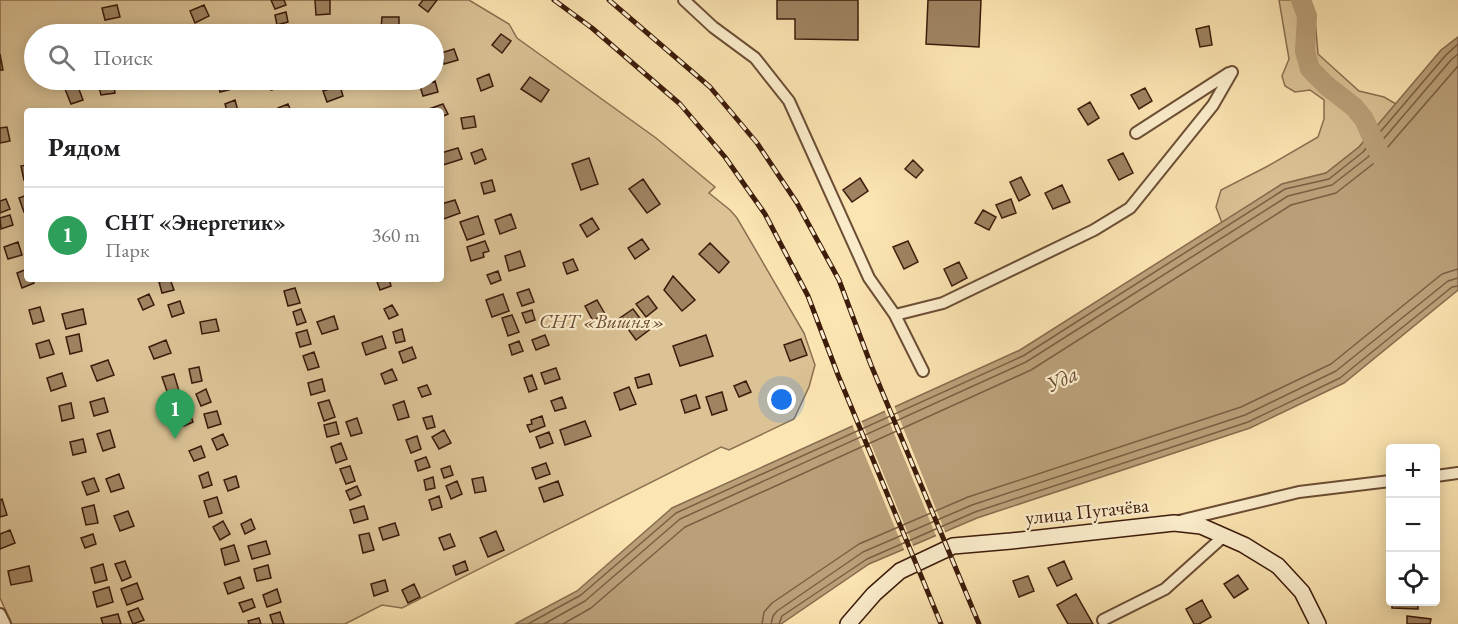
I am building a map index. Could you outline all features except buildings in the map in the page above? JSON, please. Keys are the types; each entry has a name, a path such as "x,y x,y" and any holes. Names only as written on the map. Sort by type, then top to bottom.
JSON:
{"street":[{"path":"684,0 713,27 755,58 789,101 869,278 894,315 923,371"},
{"path":"894,315 943,303 1094,230 1130,208 1213,105 1232,72 1136,133"},
{"path":"1440,475 1458,473"},
{"path":"1174,523 1299,492 1386,481"},
{"name":"улица Пугачёва","path":"848,624 874,594 900,571 953,546 1174,523 1201,526 1244,545 1278,566 1302,592 1318,624"},
{"path":"1104,620 1165,589 1224,536"},
{"path":"0,614 5,624"}],"green space":[{"name":"СНТ «Вишня»","path":"0,0 469,0 509,24 517,38 656,138 715,187 709,193 737,218 804,333 815,365 809,387 794,419 729,450 721,447 402,608 382,605 345,624 12,624 0,598"},
{"path":"1279,0 1309,0 1315,18 1318,54 1359,91 1384,97 1396,104 1359,147 1326,173 1282,184 1222,223 1216,207 1221,190 1318,137 1324,119 1324,100 1310,90 1295,92 1285,86 1282,76 1289,59"}],"water":[{"name":"Уда","path":"1458,37 1458,290 1344,383 1250,428 977,518 869,564 781,624 515,624 577,591 672,508 1020,350 1282,184 1326,173 1359,147 1441,50"}],"pier":[{"path":"894,405 946,534 937,538 884,409"},
{"path":"861,420 914,548 905,552 852,424"}],"waterway":[{"path":"1301,0 1307,16 1305,51 1310,69 1354,107 1364,119 1381,157"}],"railway":[{"path":"554,0 592,28 680,104 725,157 765,214 808,296 838,375 941,624"},
{"path":"609,0 710,87 757,143 797,203 839,280 871,365 979,624"}],"place":[{"name":"СНТ «Энергетик»","path":"175,439"}]}
